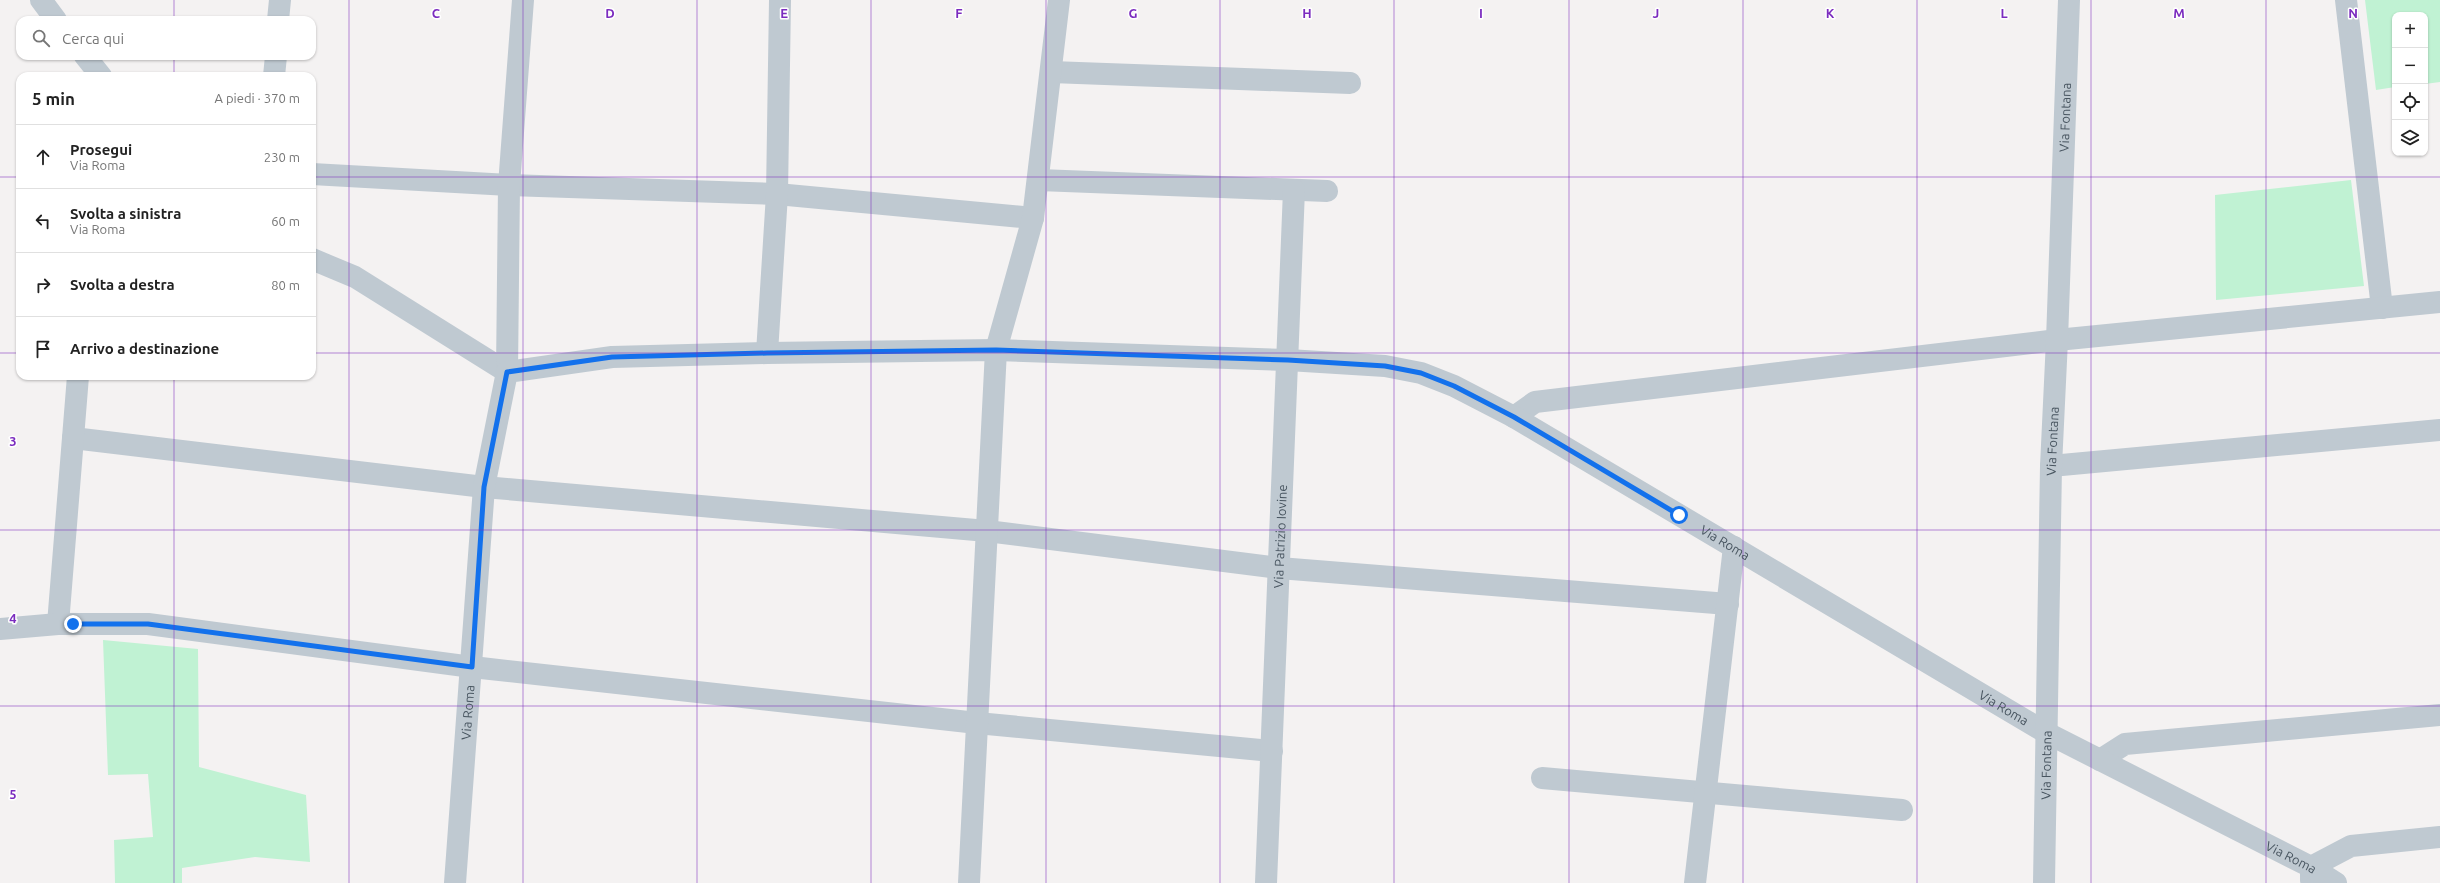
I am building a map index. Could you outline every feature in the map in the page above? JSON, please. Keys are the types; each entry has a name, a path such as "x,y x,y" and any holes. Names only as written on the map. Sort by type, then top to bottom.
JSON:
{"street":[{"path":"41,0 53,16"},
{"path":"278,16 280,0"},
{"path":"507,372 509,185 523,0"},
{"path":"767,353 777,194 780,0"},
{"path":"969,883 996,350 1033,218 1039,180 1060,0"},
{"name":"Via Fontana","path":"2044,883 2045,732 2051,466 2058,340 2069,0"},
{"path":"2346,0 2382,308"},
{"path":"88,60 98,72"},
{"path":"274,72 276,60"},
{"path":"1051,72 1350,83"},
{"path":"316,174 509,185 777,194 1033,218"},
{"path":"1039,180 1327,191"},
{"name":"Via Patrizio Iovine","path":"1266,883 1294,190"},
{"path":"316,261 355,277 507,372"},
{"path":"1514,417 1535,402 2058,340 2440,302"},
{"name":"Via Roma","path":"455,883 484,487 507,372 612,357 996,350 1288,360 1385,366 1421,373 1454,386 1514,417 2045,732 2100,760 2311,875 2336,883"},
{"path":"58,624 78,380"},
{"path":"2051,466 2440,430"},
{"path":"73,438 484,487 987,531 1279,568 1728,604"},
{"path":"1695,883 1734,547"},
{"path":"0,629 58,624 148,624 472,667 977,723 1272,751"},
{"path":"2100,760 2125,744 2440,715"},
{"path":"1542,778 1902,810"},
{"path":"2311,875 2351,846 2440,837"}],"green space":[{"path":"2365,0 2440,0 2440,82 2428,84 2428,12 2392,12 2392,87 2376,90"},
{"path":"2351,180 2364,286 2216,300 2215,195"},
{"path":"103,640 198,649 199,767 306,795 310,862 255,857 182,868 182,883 115,883 114,840 153,837 148,774 108,775"}],"route":[{"path":"73,624 148,624 472,667 484,487 494,429 507,372 612,357 996,350 1288,360 1385,366 1421,373 1454,386 1514,417 1679,515"}]}
